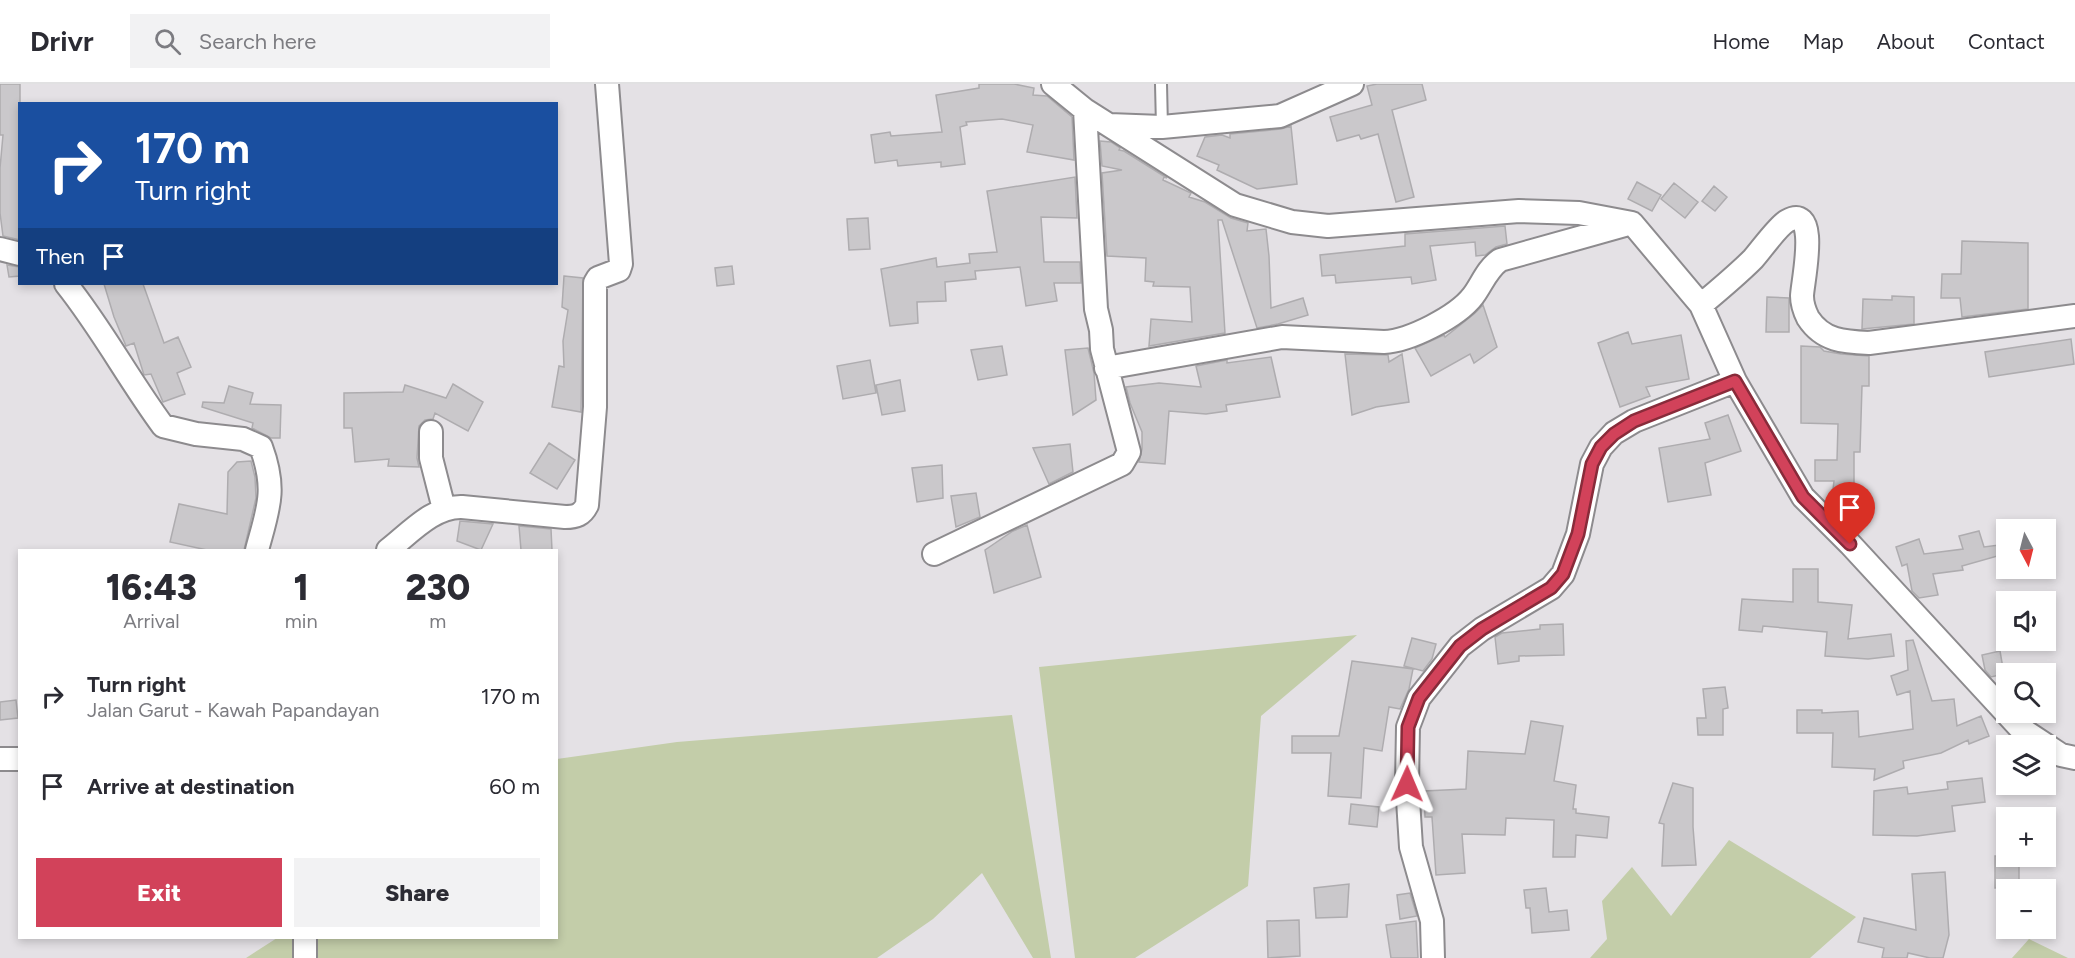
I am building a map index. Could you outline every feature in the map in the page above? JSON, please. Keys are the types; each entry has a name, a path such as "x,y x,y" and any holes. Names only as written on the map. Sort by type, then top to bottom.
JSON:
{"street":[{"path":"389,549 444,509 462,507 565,517 579,515 587,505 595,407 595,283 596,279 621,268 607,84"},
{"path":"1053,84 1085,110 1235,205 1292,222 1328,226 1519,211 1579,213 1632,223 1701,304 1735,381 1803,497 1850,544 2020,728 2061,754 2075,758"},
{"path":"1108,125 1162,127 1280,116 1352,84"},
{"path":"934,554 1122,464 1129,452 1106,368 1096,309 1085,110"},
{"path":"1701,304 1744,268 1779,227 1793,219 1800,220 1808,236 1802,297 1808,317 1821,331 1840,342 1869,343 2075,315"},
{"path":"1106,368 1282,337 1301,336 1384,342 1400,340 1461,308 1474,295 1490,269 1500,260 1632,223"},
{"path":"0,249 18,254"},
{"path":"67,285 86,309 163,426 196,434 243,439 261,447 269,468 271,498 257,549"},
{"path":"1433,958 1432,921 1411,847 1407,784 1408,727 1416,705 1460,646 1482,629 1551,588 1563,574 1578,534 1592,464 1601,447 1614,434 1634,421 1735,381"},
{"path":"431,432 431,458 444,509"},
{"path":"0,759 18,759"},
{"path":"305,939 305,958"}],"lane":[{"path":"1161,84 1162,127"}],"green space":[{"path":"1357,635 1261,716 1248,886 1135,958 1075,958 1039,667"},
{"path":"1012,715 1051,958 1033,958 982,873 933,919 877,958 246,958 275,939 558,939 558,759 677,742"},
{"path":"1729,840 1856,917 1810,958 1590,958 1607,939 1602,901 1632,867 1671,916"},
{"path":"2029,939 2068,958 2012,958"}],"building":[{"path":"0,84 20,84 18,240 3,236 0,213 0,168 3,135 0,135"},
{"path":"979,84 1014,84 1034,88 1033,95 1047,96 1072,117 1074,160 1027,152 1033,125 1002,119 966,122 967,125 960,127 965,164 941,167 941,162 898,166 897,160 875,163 871,135 890,132 891,136 942,132 936,95 979,88"},
{"path":"1422,84 1426,100 1392,110 1414,197 1396,202 1378,134 1361,139 1359,135 1337,141 1330,117 1372,105 1367,86"},
{"path":"1291,126 1297,184 1257,189 1217,170 1219,165 1197,156 1205,137 1222,135 1230,138 1230,134"},
{"path":"1100,141 1111,142 1120,148 1119,150 1167,178 1164,177 1163,180 1191,193 1189,197 1205,202 1231,218 1248,223 1247,231 1266,229 1271,308 1303,298 1308,315 1257,328 1222,220 1218,220 1225,333 1149,346 1151,319 1192,322 1190,287 1153,286 1154,282 1145,281 1146,258 1107,256 1102,173 1122,170 1102,166"},
{"path":"1075,177 1077,218 1041,217 1044,262 1080,262 1081,283 1054,283 1057,301 1026,306 1020,267 975,271 976,279 945,282 946,301 917,302 918,323 890,326 881,269 936,258 937,267 970,263 969,254 997,252 987,191"},
{"path":"1637,182 1661,195 1652,211 1628,199"},
{"path":"1674,183 1698,202 1685,218 1661,199"},
{"path":"1714,186 1727,197 1715,211 1702,201"},
{"path":"868,218 870,249 849,250 847,219"},
{"path":"1505,226 1507,244 1496,247 1485,255 1476,256 1475,242 1430,246 1436,280 1412,284 1411,277 1336,283 1335,275 1322,276 1320,255 1405,246 1405,234"},
{"path":"1962,241 2028,243 2028,309 1962,317 1960,298 1941,298 1942,274 1961,274"},
{"path":"7,265 18,267 18,276 9,277"},
{"path":"732,266 734,284 717,286 715,268"},
{"path":"564,276 583,278 581,412 552,407 559,366 564,367 563,341 568,310 562,307"},
{"path":"104,285 143,285 164,343 178,337 191,367 177,373 185,394 163,402 151,374 144,375 134,343 126,346"},
{"path":"1892,296 1914,297 1914,324 1862,329 1863,299 1892,300"},
{"path":"1767,297 1789,298 1789,332 1766,332"},
{"path":"1483,305 1497,347 1474,363 1470,354 1431,376 1415,348 1444,335 1445,337"},
{"path":"1628,332 1632,344 1681,335 1689,379 1646,387 1650,396 1620,407 1598,343"},
{"path":"2071,339 2074,364 1989,377 1985,352"},
{"path":"1002,346 1007,375 978,380 971,350"},
{"path":"1801,346 1820,347 1824,351 1841,354 1869,356 1869,386 1862,386 1860,452 1854,452 1854,490 1858,491 1855,513 1836,511 1831,506 1834,481 1815,481 1815,460 1837,460 1838,424 1801,423"},
{"path":"1088,348 1094,373 1096,400 1073,415 1065,350"},
{"path":"1345,354 1388,355 1389,362 1402,354 1409,402 1376,407 1352,415"},
{"path":"1271,357 1280,397 1226,405 1227,411 1206,414 1169,411 1165,464 1139,462 1142,432 1126,387 1159,383 1201,387 1196,366 1227,360 1227,363"},
{"path":"870,360 876,393 843,399 837,366"},
{"path":"900,380 905,411 882,415 876,385"},
{"path":"453,384 483,402 468,431 435,413 433,419 425,420 419,426 417,458 419,467 388,466 389,459 355,462 352,428 344,428 344,393 403,392 405,385 446,398"},
{"path":"229,386 253,393 250,404 281,405 280,438 271,438 252,428 253,423 202,407 203,402 224,403"},
{"path":"1728,415 1741,451 1705,463 1711,495 1668,502 1659,448 1710,439 1705,423"},
{"path":"549,443 575,460 557,489 530,473"},
{"path":"1070,444 1073,472 1049,484 1033,448"},
{"path":"251,461 255,477 256,498 244,549 202,549 170,542 179,504 227,514 228,472 237,462"},
{"path":"942,465 943,498 917,502 912,468"},
{"path":"976,493 980,517 956,527 951,496"},
{"path":"460,521 493,524 481,549 457,541"},
{"path":"1027,525 1041,577 994,593 985,550 1013,531"},
{"path":"519,526 551,529 552,549 521,549"},
{"path":"1979,531 1984,547 1996,545 1996,556 1962,566 1963,570 1933,574 1938,595 1919,598 1912,591 1907,564 1902,566 1896,547 1919,539 1924,554 1963,549 1959,536"},
{"path":"1793,569 1818,569 1818,602 1852,605 1848,639 1891,634 1894,656 1868,659 1825,656 1827,632 1763,626 1762,632 1739,630 1742,599 1793,602"},
{"path":"1563,624 1564,655 1519,656 1519,661 1498,664 1495,637 1502,633 1540,629 1540,625"},
{"path":"1412,638 1436,644 1432,659 1423,671 1404,666"},
{"path":"1913,640 1932,701 1954,699 1957,726 1981,716 1989,736 1969,744 1968,740 1941,753 1903,761 1904,768 1874,780 1875,769 1832,767 1833,733 1797,733 1797,710 1822,710 1822,713 1858,711 1859,737 1913,729 1910,691 1897,695 1891,676 1908,670 1906,641"},
{"path":"2000,651 2002,663 1996,663 1996,676 1991,677 1985,670 1982,655"},
{"path":"1352,661 1413,669 1409,689 1400,709 1389,707 1382,751 1364,748 1361,798 1328,796 1331,753 1292,753 1292,736 1339,736"},
{"path":"1725,687 1728,708 1723,709 1723,735 1698,735 1697,718 1706,718 1703,689"},
{"path":"16,700 18,718 0,720 0,702"},
{"path":"1531,721 1563,726 1554,781 1576,785 1573,809 1576,809 1576,813 1609,817 1607,838 1576,835 1575,857 1553,857 1554,820 1506,818 1505,835 1462,834 1465,873 1436,875 1432,817 1425,817 1424,791 1466,789 1468,751 1525,754"},
{"path":"1982,778 1985,802 1952,806 1955,831 1917,836 1873,835 1874,791 1907,787 1908,794 1948,789 1947,782"},
{"path":"1673,783 1693,788 1696,865 1662,866 1664,824 1659,823"},
{"path":"1351,804 1379,807 1377,827 1349,824"},
{"path":"1996,856 1996,867 2019,867 2019,879 1996,879 1995,888"},
{"path":"1945,872 1949,935 1943,958 1930,958 1908,953 1907,958 1882,958 1884,948 1858,942 1864,918 1916,930 1912,874"},
{"path":"1349,884 1347,917 1316,918 1314,888"},
{"path":"1546,888 1549,912 1567,910 1569,930 1532,933 1530,908 1526,908 1524,890"},
{"path":"1410,893 1417,916 1400,919 1397,895"},
{"path":"1299,920 1300,956 1268,958 1267,921"},
{"path":"1416,921 1418,958 1391,958 1386,925"}],"route":[{"path":"1407,784 1408,727 1419,698 1460,646 1482,629 1551,588 1563,574 1578,534 1592,464 1601,447 1614,434 1634,421 1735,381 1803,497 1850,544"}]}
